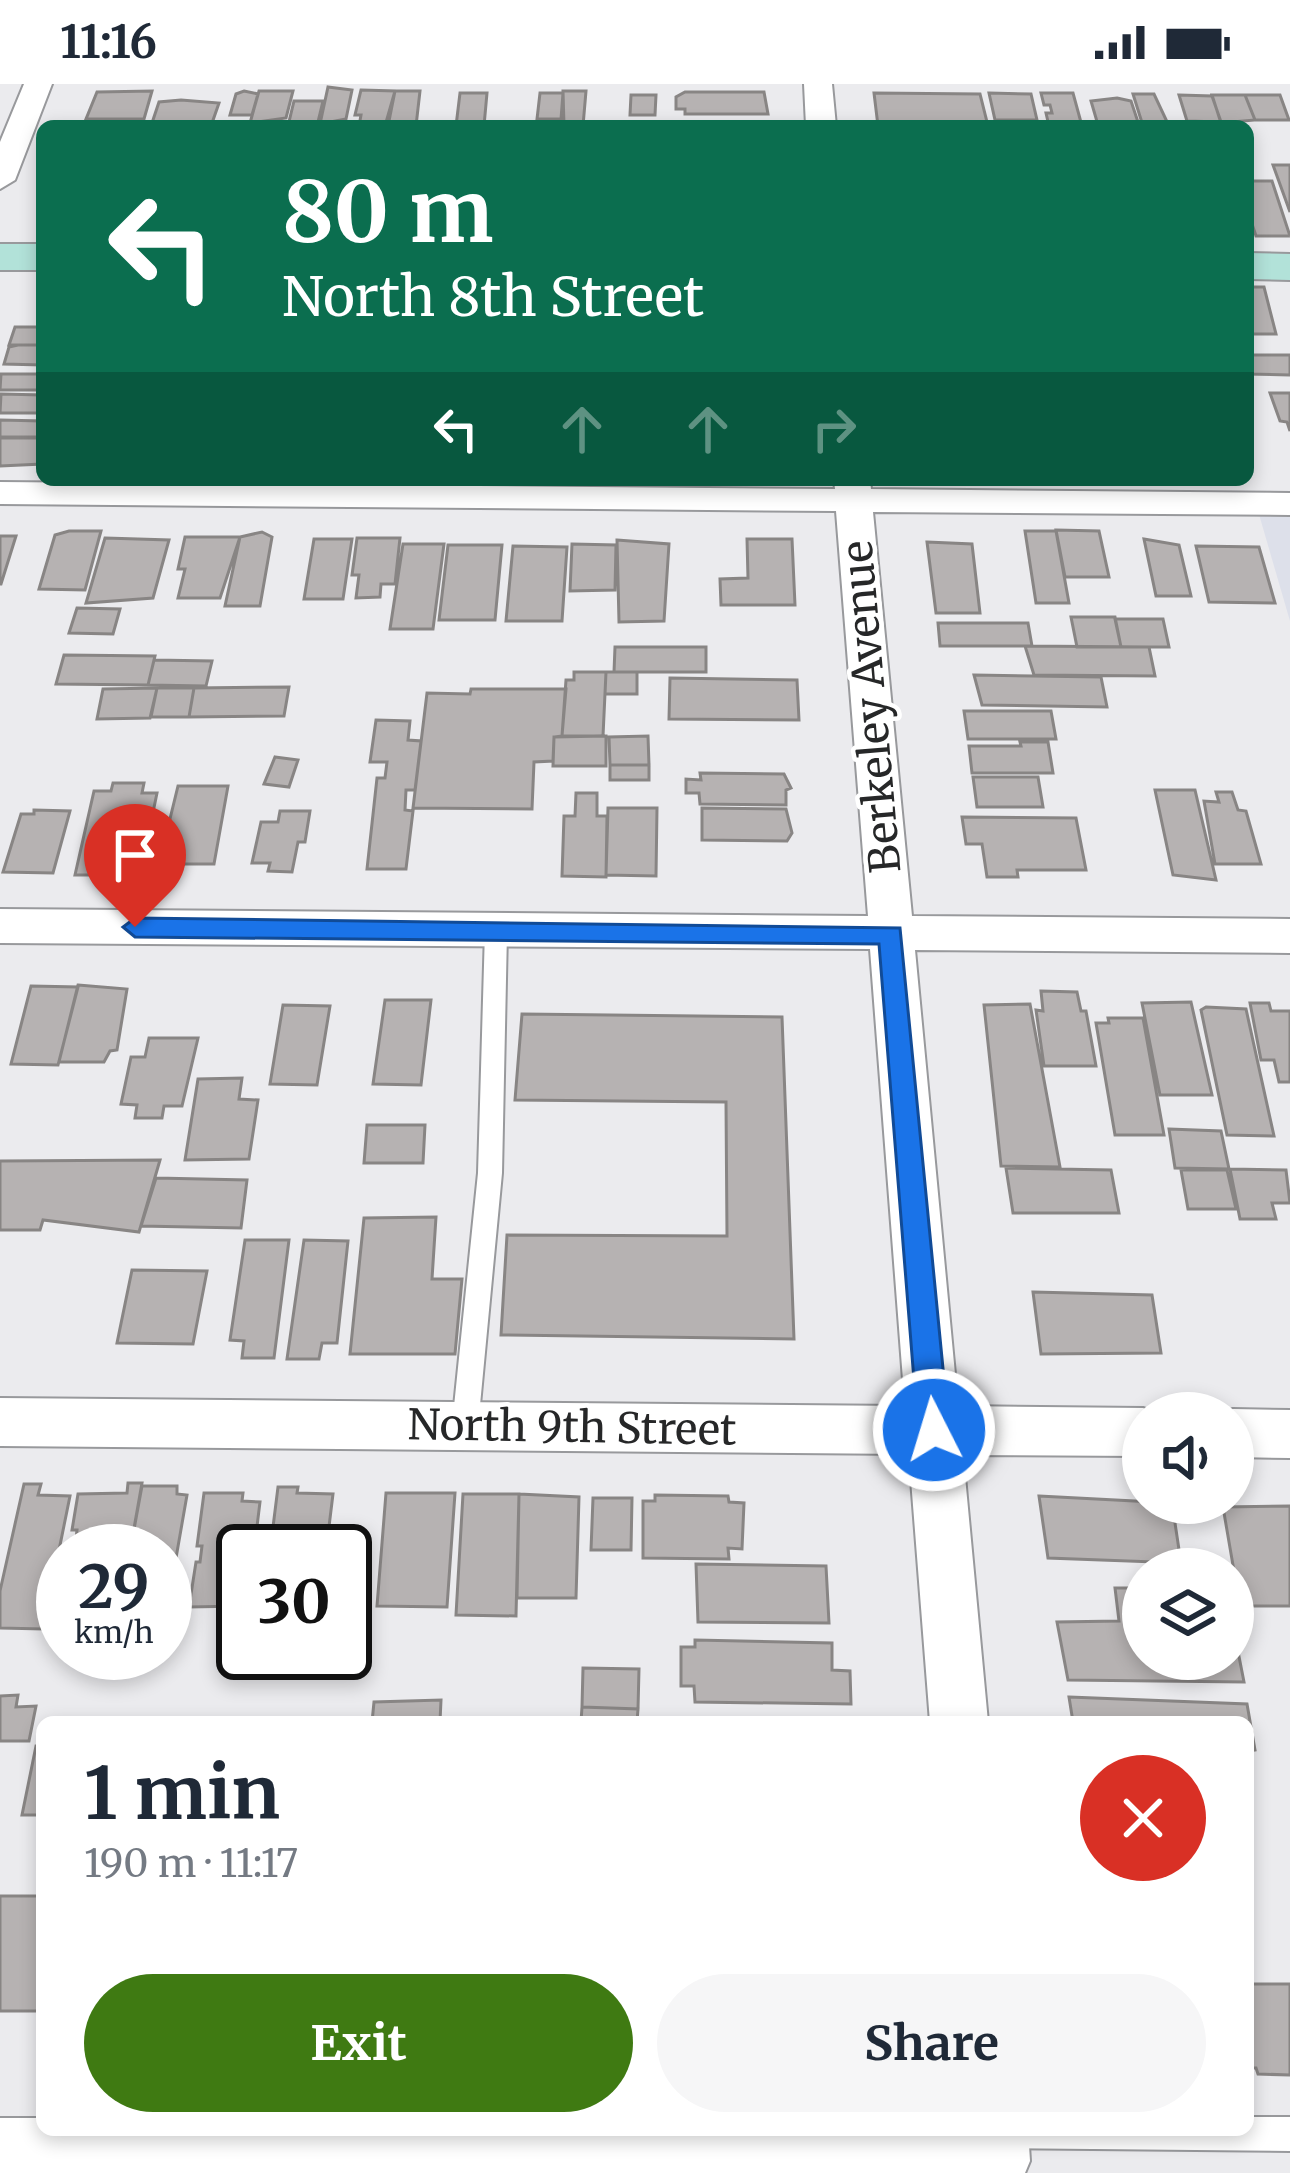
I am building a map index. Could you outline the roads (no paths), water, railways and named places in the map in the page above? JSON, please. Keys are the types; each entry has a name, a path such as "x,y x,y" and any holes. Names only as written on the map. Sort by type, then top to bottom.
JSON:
{"street":[{"path":"0,180 38,84"},
{"path":"818,84 821,120"},
{"path":"0,257 36,257"},
{"path":"1254,266 1290,267"},
{"path":"0,493 852,490 1290,504"},
{"name":"Berkeley Avenue","path":"852,490 958,1716"},
{"path":"0,926 1290,936"},
{"name":"North 9th Street","path":"0,1422 1122,1432"},
{"path":"1254,1433 1290,1434"},
{"path":"0,2150 995,2141"}],"lane":[{"path":"465,1426 490,1173 496,931"},
{"path":"1254,2135 1290,2134"},
{"path":"995,2141 1206,2136"}]}
